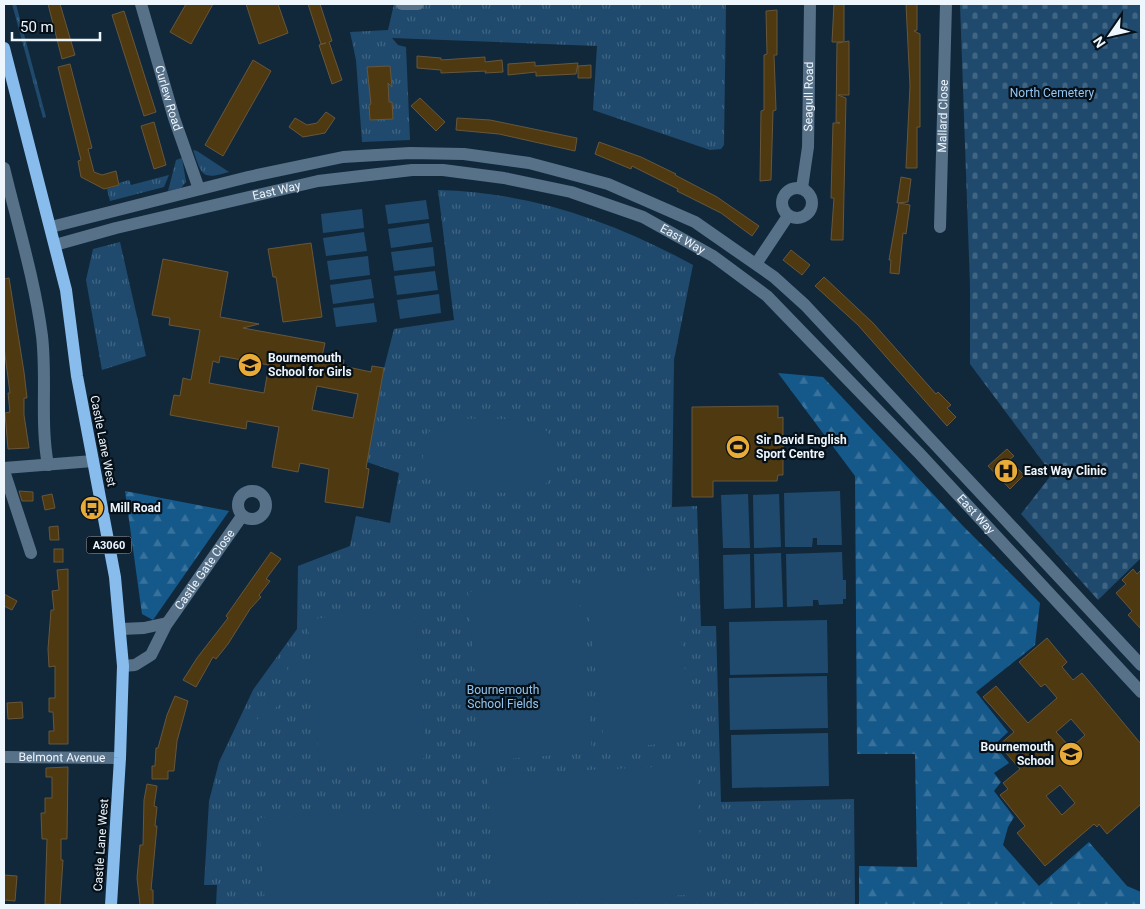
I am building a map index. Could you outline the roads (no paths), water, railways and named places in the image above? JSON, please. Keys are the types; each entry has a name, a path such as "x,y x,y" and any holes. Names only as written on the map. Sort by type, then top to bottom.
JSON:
{"main road":[{"name":"Castle Lane West","path":"4,48 66,290 77,376 115,576 123,666 120,758 111,905"}],"street":[{"name":"Curlew Road","path":"141,4 174,118 199,189"},
{"path":"402,4 418,4"},
{"name":"Seagull Road","path":"788,216 799,219 805,217 810,211 812,203 810,197 802,188 808,147 810,4"},
{"name":"Mallard Close","path":"940,227 946,4"},
{"name":"East Way","path":"51,227 199,189 343,157 410,153 464,154 529,163 608,184 695,222 774,277 805,305 1141,665"},
{"path":"4,168 42,335 45,371 43,437 48,465"},
{"name":"East Way","path":"55,245 116,228 318,181 412,170 443,170 504,178 571,192 643,217 713,256 767,296 900,432 1141,692"},
{"path":"756,264 788,216 782,208 781,202 788,190 802,188"},
{"path":"31,553 4,470 93,461"},
{"name":"Castle Gate Close","path":"123,666 135,664 151,655 167,623 242,516"},
{"name":"Castle Gate Close","path":"121,629 144,628 167,623"},
{"name":"Belmont Avenue","path":"4,757 120,758"}],"place":[{"name":"Bournemouth School for Girls","path":"250,365"},
{"name":"Sir David English Sport Centre","path":"738,447"},
{"name":"East Way Clinic","path":"1006,471"},
{"name":"Mill Road","path":"92,508"},
{"name":"Bournemouth School","path":"1071,754"}],"park label":[{"name":"North Cemetery","path":"1052,93"},
{"name":"Bournemouth School Fields","path":"503,697"}]}
